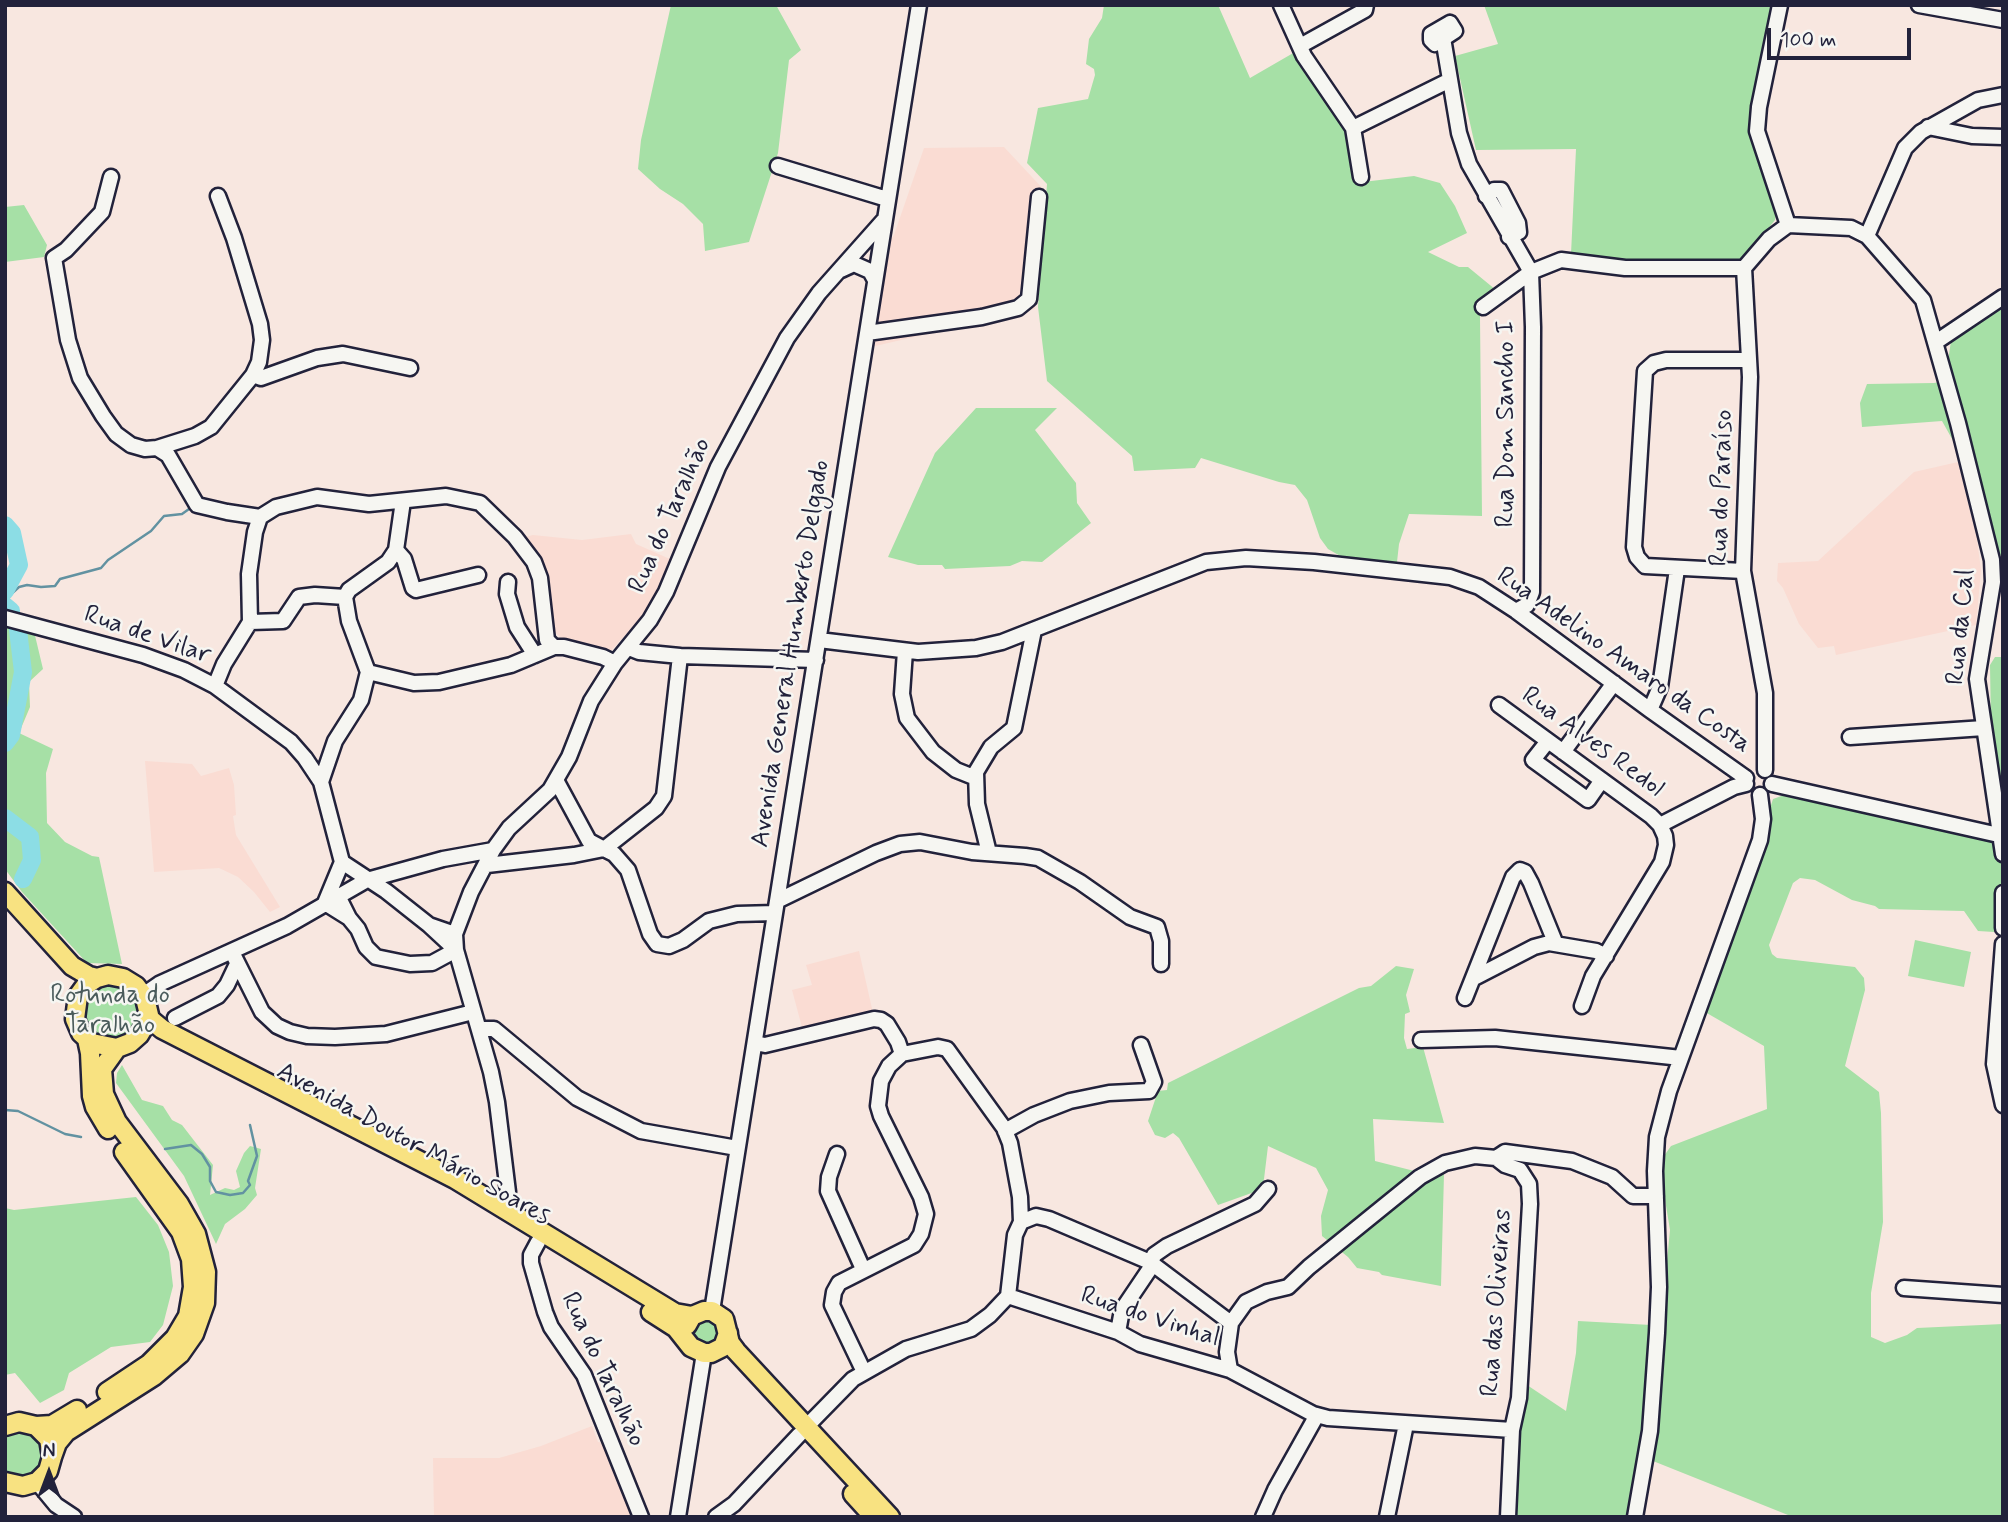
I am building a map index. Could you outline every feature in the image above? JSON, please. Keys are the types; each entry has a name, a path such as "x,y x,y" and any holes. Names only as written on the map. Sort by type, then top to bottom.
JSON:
{"main road":[{"name":"Avenida Doutor Mário Soares","path":"5,892 72,966 97,978 108,975 123,978 146,996 150,1019 162,1029 413,1156 675,1313 692,1316"},
{"path":"5,908 70,979 78,996"},
{"path":"97,978 86,985 78,996 75,1019 81,1033 105,1047 117,1048 130,1043 139,1035 145,1025 146,996"},
{"name":"Avenida Doutor Mário Soares","path":"139,1035 152,1037 433,1180 676,1328 687,1342"},
{"path":"5,1426 19,1422 44,1427 62,1420 149,1364 175,1338 184,1325 191,1306 193,1275 187,1245 173,1219 102,1122 90,1088 91,1060 88,1039"},
{"path":"7,1483 23,1486 37,1482 47,1471 57,1443 66,1432 154,1376 180,1354 194,1335 205,1303 206,1272 196,1234 178,1204 117,1122 106,1101 102,1086 103,1069 117,1048"},
{"path":"874,1517 803,1431 738,1353 730,1343 724,1319 712,1311 698,1312 692,1316 685,1328 687,1342 691,1347 707,1353 719,1353 731,1361 803,1431 890,1517"},
{"path":"707,1353 723,1347 728,1333"},
{"path":"36,1426 49,1439 52,1457"}],"street":[{"name":"Avenida General Humberto Delgado","path":"712,1311 919,5"},
{"path":"1281,5 1304,56 1353,128 1361,177"},
{"path":"1300,46 1365,10 1366,5"},
{"path":"1780,5 1759,107 1757,131 1788,225"},
{"path":"1919,5 1979,11 2003,19"},
{"path":"1443,38 1459,133 1469,164 1486,196 1494,190 1501,190 1518,223 1519,232 1509,237 1531,272"},
{"path":"1353,128 1450,79"},
{"path":"1483,307 1531,272 1561,260 1625,268 1744,268 1769,239 1788,225 1851,228 1867,236 1905,148 1928,127 1978,100 2003,95"},
{"path":"1928,127 1972,136 2003,137"},
{"path":"778,166 887,199"},
{"path":"111,177 102,212 66,250 54,258 68,340 80,378 116,433 137,448 158,448 211,428 253,375 261,352 260,324 234,238 218,196"},
{"path":"867,333 982,317 1018,308 1028,299 1031,284 1039,197"},
{"name":"Rua do Taralhão","path":"500,1206 508,1192 508,1184 497,1102 456,950 455,934 471,892 493,850 509,828 550,790 569,757 591,701 615,663 650,620 666,592 718,467 787,338 819,293 884,220"},
{"name":"Rua da Cal","path":"1867,236 1923,300 1998,581 1987,620 1977,680 2003,854"},
{"path":"839,271 854,264 870,271 875,280"},
{"name":"Rua do Paraíso","path":"1744,268 1750,419 1743,571 1765,692 1765,769"},
{"name":"Rua Dom Sancho I","path":"1516,611 1527,605 1532,592 1531,272"},
{"path":"1936,342 2003,297"},
{"path":"253,375 261,379 317,358 342,354 410,368"},
{"path":"1743,571 1645,566 1637,557 1634,547 1645,372 1654,363 1666,360 1749,360"},
{"path":"158,448 168,455 197,505 260,517"},
{"path":"215,686 224,664 250,622 249,574 260,517 276,507 317,497 369,504 444,496 480,503 506,528 534,562 540,578 545,635 554,646"},
{"path":"321,782 335,741 361,700 368,672 349,621 345,597 349,590 388,562 396,550 403,501"},
{"path":"396,550 404,559 416,590 478,575"},
{"name":"Rua Adelino Amaro da Costa","path":"819,640 905,651 976,648 1002,642 1206,562 1246,558 1314,562 1450,577 1479,587 1516,611 1746,781"},
{"path":"1650,710 1660,687 1677,569"},
{"path":"508,582 508,594 517,627 535,655"},
{"path":"250,622 283,621 299,597 345,597"},
{"name":"Rua de Vilar","path":"5,618 143,655 184,670 215,686 291,742 305,758 321,782 342,862"},
{"path":"1987,620 2003,619"},
{"path":"989,853 977,804 976,772 991,747 1014,728 1034,630"},
{"path":"368,672 414,683 439,682 512,665 554,646 603,657 615,663"},
{"path":"629,648 639,652 680,656 816,660"},
{"path":"905,651 902,694 907,718 933,752 956,770 976,778"},
{"path":"487,865 604,849 656,808 664,796 680,656"},
{"path":"1563,752 1614,683"},
{"name":"Rua Alves Redol","path":"1499,705 1651,816 1660,825 1666,845 1662,862 1593,976 1582,1006"},
{"path":"1850,737 1984,728"},
{"path":"1548,741 1533,760 1588,800 1602,780"},
{"path":"1660,825 1746,781 1753,769 1765,769 1771,775 1772,784 1770,790 1760,795 1752,793 1746,781"},
{"path":"556,780 589,841 614,854 628,870 650,933 657,944 669,946 683,940 709,921 776,907 876,853 900,844 920,842 1038,858 1080,882 1130,917 1157,927 1161,940 1161,964"},
{"path":"1772,784 2002,836"},
{"path":"1639,1515 1650,1431 1657,1333 1657,1137 1669,1091 1760,840 1763,819 1760,795"},
{"path":"146,996 234,958 367,880 443,859 493,850"},
{"path":"342,862 386,891 456,950 432,963 410,964 379,958 366,947 358,929 332,900 342,862"},
{"path":"1465,998 1513,877 1520,870 1525,872 1531,883 1555,942"},
{"path":"2003,893 2003,928"},
{"path":"429,925 455,934"},
{"path":"1474,978 1534,947 1555,942 1606,956"},
{"path":"2003,943 1994,1064 2003,1105"},
{"path":"234,958 269,1020 277,1026 307,1035 335,1037 386,1034 473,1012"},
{"path":"175,1018 218,996 228,985 234,958"},
{"path":"755,1043 765,1045 874,1019 887,1024 902,1054"},
{"path":"479,1029 494,1029 577,1098 642,1131 737,1148"},
{"path":"1421,1040 1494,1038 1682,1058"},
{"path":"1005,1131 1034,1115 1070,1101 1109,1093 1149,1091 1154,1083 1141,1045"},
{"path":"716,1517 734,1504 842,1388 864,1372 906,1349 971,1329 1009,1296 1015,1235 1021,1222 1010,1143 1005,1131 947,1049 902,1054 890,1066 881,1081 878,1106 881,1116 921,1197 926,1214 921,1234 914,1245 839,1283 834,1292 832,1305 864,1372"},
{"path":"1230,1370 1228,1344 1231,1322 1246,1302 1266,1292 1288,1287 1420,1177 1445,1163 1475,1156 1496,1158 1505,1152 1573,1161 1612,1177 1633,1196 1656,1196"},
{"path":"837,1154 829,1177 828,1191 863,1269"},
{"name":"Rua das Oliveiras","path":"1496,1158 1505,1165 1520,1170 1529,1184 1529,1234 1519,1398 1512,1430 1508,1517"},
{"path":"1118,1332 1122,1310 1149,1270 1154,1255 1167,1246 1255,1204 1268,1189"},
{"path":"1021,1222 1035,1216 1049,1219 1150,1262 1231,1322"},
{"name":"Rua do Taralhão","path":"538,1242 531,1255 531,1264 545,1312 551,1326 584,1375 641,1517"},
{"path":"1904,1288 2003,1295"},
{"name":"Rua do Vinhal","path":"1009,1296 1118,1332 1140,1344 1230,1370 1317,1415 1328,1418 1512,1430"},
{"path":"678,1517 707,1353"},
{"path":"1263,1517 1275,1489 1317,1415"},
{"path":"1387,1517 1406,1424"},
{"path":"37,1482 56,1505 74,1517"}],"shaded area":[{"path":"1004,147 1046,192 1035,309 871,347 886,247 894,235 924,148"},
{"path":"1958,462 1977,540 1981,570 1976,625 1836,655 1834,646 1818,648 1799,624 1783,588 1777,581 1778,563 1818,561 1914,472"},
{"path":"631,534 636,544 672,560 668,569 670,570 651,606 609,653 560,637 550,628 542,560 525,537 533,535 582,540"},
{"path":"145,761 192,764 201,776 229,768 234,785 236,815 233,816 236,835 280,907 270,912 238,877 219,868 154,872"},
{"path":"859,951 873,1013 803,1031 792,990 812,985 806,965"},
{"path":"592,1426 598,1442 604,1443 634,1517 434,1517 433,1458 499,1458 541,1446"}],"green space":[{"path":"671,5 776,5 801,50 789,60 778,153 749,242 705,251 703,224 683,204 660,189 638,169 641,140"},
{"path":"1104,5 1218,5 1250,78 1295,52 1308,78 1350,138 1354,183 1414,176 1440,183 1455,206 1467,233 1428,252 1459,267 1468,267 1496,290 1481,305 1480,318 1482,516 1409,514 1399,544 1397,562 1342,557 1328,549 1320,538 1307,500 1295,485 1201,458 1195,468 1134,471 1132,456 1047,381 1038,307 1047,184 1027,163 1038,108 1088,99 1095,75 1094,69 1086,64 1089,39 1102,18"},
{"path":"1484,5 1771,5 1751,123 1777,210 1775,220 1744,259 1735,265 1596,264 1571,254 1576,149 1476,150 1455,56 1498,44"},
{"path":"24,205 47,245 44,257 5,262 5,207"},
{"path":"2003,306 2003,554 1995,559 1956,446 1942,421 1862,427 1860,403 1867,384 1945,381 1951,341"},
{"path":"976,408 1057,408 1035,430 1076,483 1077,503 1091,523 1042,562 1022,561 1010,566 945,569 942,565 918,565 888,557 935,453"},
{"path":"32,623 43,669 29,682 30,707 19,733 53,749 46,773 47,823 65,842 99,857 122,964 87,963 22,892 5,869 5,625"},
{"path":"1995,657 2003,657 2003,801 1991,727 1990,665"},
{"path":"1787,794 2003,831 2003,922 1995,921 1994,932 1978,931 1964,911 1879,909 1852,900 1815,880 1800,878 1793,883 1769,945 1772,954 1777,958 1855,967 1864,978 1865,990 1845,1066 1879,1092 1883,1222 1871,1293 1871,1337 1885,1343 1917,1328 2003,1324 2003,1517 1793,1517 1653,1461 1641,1459 1627,1517 1511,1517 1516,1451 1527,1385 1566,1411 1576,1353 1578,1321 1651,1325 1662,1314 1670,1230 1659,1163 1671,1146 1767,1109 1764,1046 1705,1012 1773,799"},
{"path":"1915,940 1971,952 1964,987 1908,976"},
{"path":"1396,966 1414,969 1406,995 1410,1012 1405,1014 1404,1038 1407,1049 1423,1047 1444,1123 1373,1119 1375,1161 1434,1176 1444,1174 1441,1286 1357,1268 1322,1236 1321,1216 1328,1190 1316,1168 1268,1146 1260,1190 1218,1205 1179,1138 1173,1133 1165,1138 1155,1135 1148,1121 1158,1091 1167,1090 1168,1083 1359,988 1371,986"},
{"name":"Rotunda do Taralhão","path":"104,984 116,984 126,988 134,996 138,1012 134,1028 126,1036 116,1040 104,1040 94,1036 86,1028 82,1018 82,1006 86,996 94,988"},
{"path":"122,1065 142,1100 163,1106 172,1120 182,1125 213,1165 210,1195 225,1188 234,1190 240,1187 236,1171 244,1153 250,1146 261,1149 255,1188 257,1195 245,1209 225,1224 216,1244 184,1176 116,1083 117,1073"},
{"path":"136,1197 158,1225 169,1252 173,1286 163,1325 150,1342 111,1347 69,1373 64,1390 40,1403 15,1373 5,1375 5,1208 14,1210"},
{"path":"710,1318 721,1328 715,1345 701,1346 692,1336 692,1331 696,1322"},
{"path":"15,1429 32,1431 46,1450 39,1473 24,1480 5,1475 5,1433"}],"waterway":[{"path":"6,606 9,596 19,587 55,586 60,579 101,568 108,560 151,531 164,516 182,514 189,509"},
{"path":"5,525 12,533 19,565 5,591"},
{"path":"5,606 11,611"},
{"path":"5,743 11,735 23,672 18,630"},
{"path":"5,818 30,837 32,860 23,879"},
{"path":"5,1110 18,1111 65,1134 81,1137"},
{"path":"165,1149 191,1145 202,1154 210,1167 210,1181 216,1192 230,1195 243,1193 250,1185 248,1181 257,1156 250,1125"}]}
